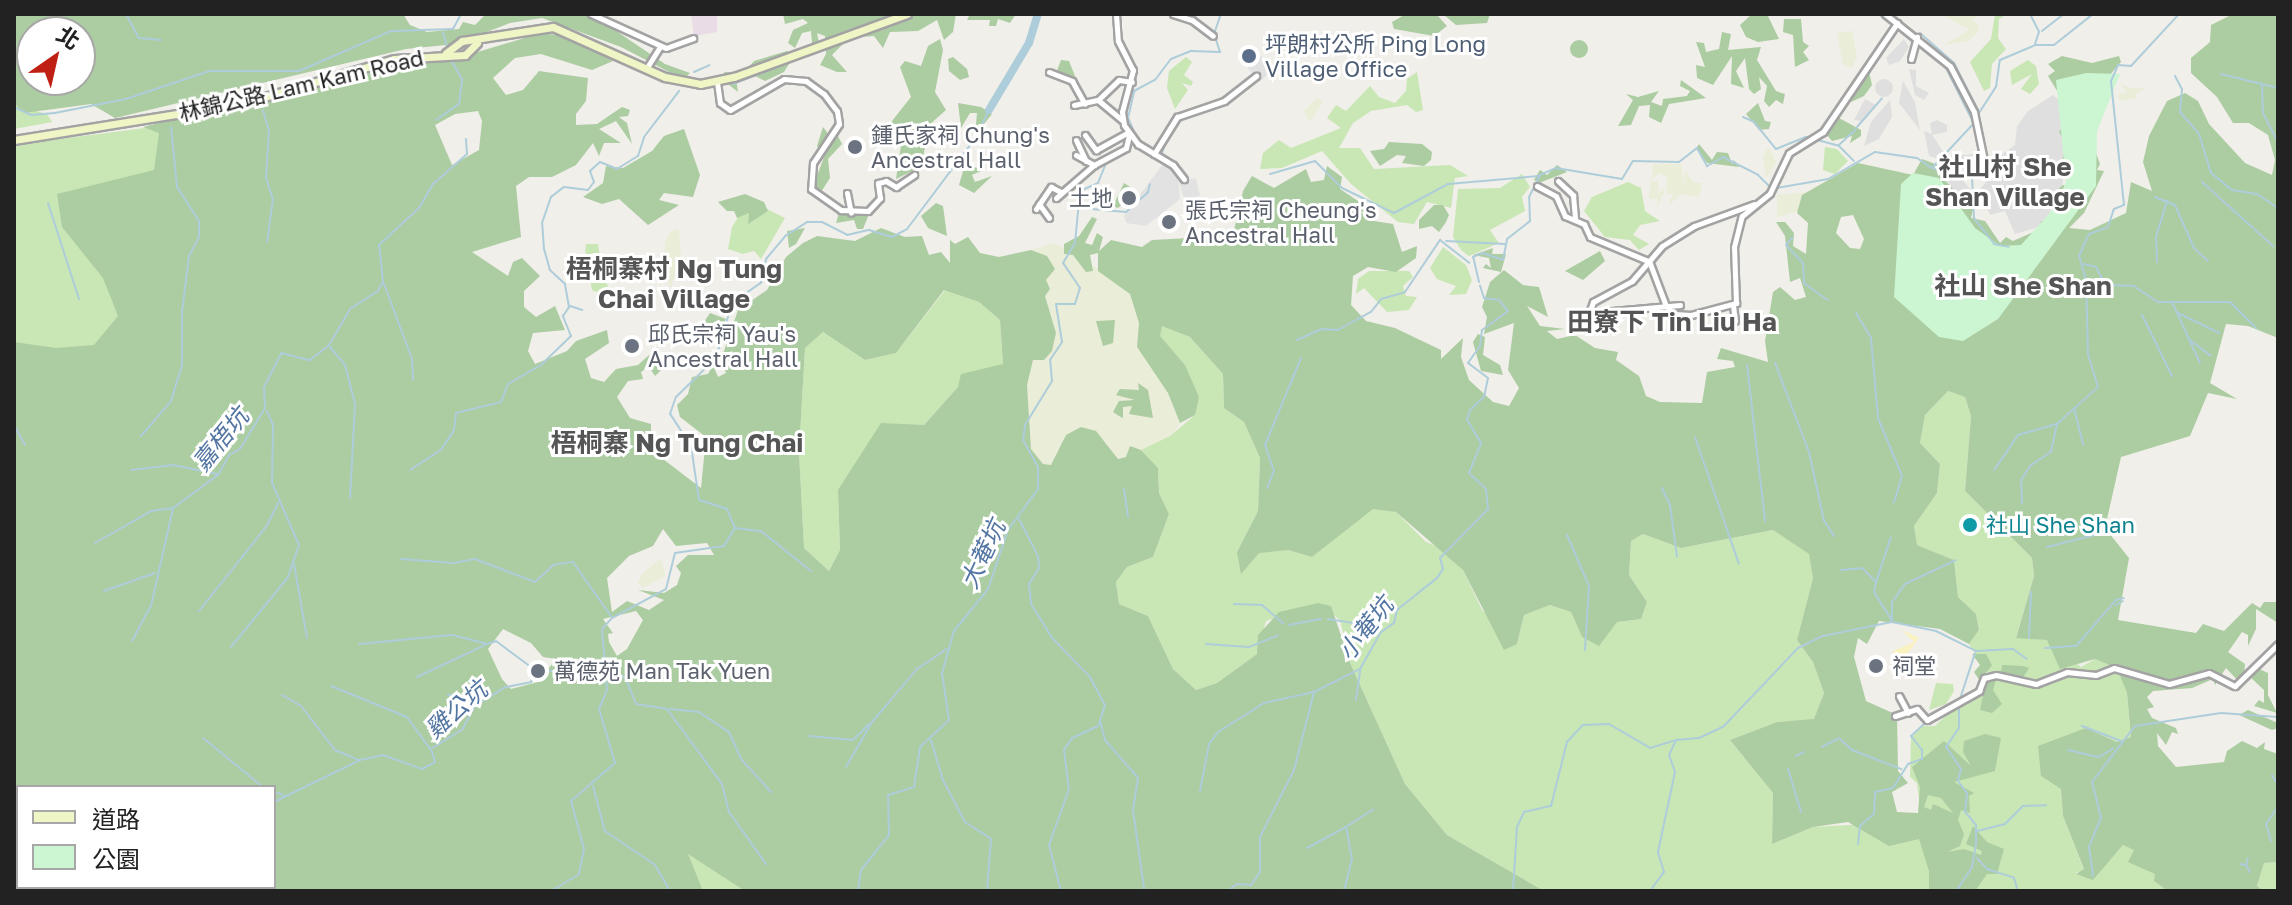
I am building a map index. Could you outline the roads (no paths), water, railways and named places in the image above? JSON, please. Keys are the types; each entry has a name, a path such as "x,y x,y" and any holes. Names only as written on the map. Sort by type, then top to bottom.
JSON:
{"main road":[{"name":"林錦公路 Lam Kam Road","path":"14,140 244,103 394,59 458,50 516,29 553,27 679,82 717,82 878,18 907,14"},
{"name":"林錦公路 Lam Kam Road","path":"458,50 467,55 472,44"}],"street":[{"path":"591,14 660,47 674,48 693,38"},
{"path":"1116,14 1118,41 1130,58 1132,82 1122,120"},
{"path":"1173,14 1192,20 1213,36"},
{"path":"1885,14 1948,64 1978,122 1985,165"},
{"path":"1735,321 1733,305 1739,291 1734,250 1740,219 1771,188 1789,153 1812,140 1897,23"},
{"path":"1911,59 1917,37"},
{"path":"646,69 660,47"},
{"path":"1049,72 1072,81 1085,104"},
{"path":"1154,154 1177,117 1224,101 1256,76"},
{"path":"717,82 720,103 730,110 759,90 788,79 812,85 833,105 838,129 812,169 811,189 820,198 851,214 863,213 879,200 881,181 896,187 914,175"},
{"path":"1074,105 1098,100 1119,80 1132,82"},
{"path":"1098,100 1122,120 1138,144 1173,165 1184,179"},
{"path":"1085,135 1096,150 1130,135"},
{"path":"1049,218 1037,207 1050,187 1058,195 1094,165 1126,148 1130,135"},
{"path":"1076,140 1086,161"},
{"path":"1076,155 1094,165"},
{"path":"1558,181 1573,195 1575,220"},
{"path":"1537,186 1556,196 1565,216 1575,220 1605,247 1649,261"},
{"path":"847,193 851,214"},
{"path":"1680,305 1589,313 1598,300 1632,281 1662,246 1694,226 1755,205"},
{"path":"1649,261 1666,306 1684,316 1733,305"},
{"path":"1598,300 1600,314"},
{"path":"1895,716 1917,709 1927,720 1979,691 1984,678 1996,675 2036,684 2067,672 2096,675 2114,668 2169,684 2209,673 2235,686 2278,644"},
{"path":"1899,696 1908,713"}],"waterway":[{"path":"126,14 139,38 161,40"},
{"path":"14,107 31,115 55,113 126,99 209,71 299,71 391,31 453,29 461,14"},
{"path":"989,110 1029,43 1038,14"},
{"name":"大菴坑","path":"858,891 861,870 889,835 888,795 914,787 920,747 949,720 942,673 954,631 988,589 1008,530 1038,489 1038,467 1023,440 1025,425 1052,381 1050,360 1062,342 1056,304 1075,304 1080,288 1063,263 1075,243 1080,191 1098,183 1106,163 1132,144 1136,136 1128,118 1134,91 1155,80 1171,59 1191,51 1220,52 1214,34 1221,14"},
{"path":"1878,14 1893,24"},
{"path":"2030,14 2039,32"},
{"path":"2042,31 2064,14"},
{"path":"1977,116 1996,87 2000,60 2035,45 2054,45 2093,14"},
{"path":"2022,503 2021,480 2030,466 2051,452 2057,424 2098,387 2088,354 2086,280 2079,256 2089,234 2108,227 2114,209 2124,205 2111,81 2118,65 2131,66 2179,14"},
{"path":"2035,44 2039,32"},
{"path":"443,33 448,50"},
{"path":"1920,33 1954,63 1978,110"},
{"path":"1922,47 1933,55"},
{"path":"436,120 459,104 462,79 451,60"},
{"path":"733,84 793,61"},
{"path":"1944,64 1973,122"},
{"path":"694,72 710,65"},
{"path":"2221,74 2278,88"},
{"path":"2175,76 2182,89 2180,112 2199,134 2211,173 2232,190 2257,194 2278,208"},
{"path":"2262,85 2263,113 2278,142"},
{"path":"410,470 441,450 454,430 456,413 501,402 508,384 541,365 571,336 563,316 569,307 565,284 550,270 544,249 542,223 551,197 564,187 588,190 594,182 590,171 600,162 617,169 638,156 644,137 679,91"},
{"path":"1857,127 1882,98"},
{"path":"1190,116 1234,99"},
{"path":"263,110 269,131 266,178 273,199 267,242"},
{"path":"551,891 579,874 584,849 571,801 615,763 599,709 607,690 602,629 612,618 666,589 675,553 724,546 735,528 727,509 699,500 691,446 670,414 676,397 716,358 732,303 761,283 766,259 785,236 807,222 822,222 847,235 869,230 892,237 907,229 976,137 989,110"},
{"path":"1743,117 1754,122 1776,149 1806,137 1839,146 1854,161"},
{"path":"1776,188 1828,179 1875,152 1917,158 1932,168 1975,122"},
{"path":"141,436 171,401 182,366 182,312 189,256 199,237 199,221 177,187 171,127"},
{"path":"1839,145 1856,129"},
{"path":"1162,153 1168,136"},
{"name":"嘉梧坑","path":"132,641 151,606 173,508 218,475 229,455 240,449 265,408 264,387 281,353 310,360 329,345 350,309 378,291 383,282 379,245 419,208 433,184 467,154 466,139"},
{"path":"1479,282 1473,257 1482,253 1503,260 1507,239 1530,221 1529,197 1540,175 1556,168 1622,179 1633,161 1679,162 1697,148 1707,166 1723,157 1758,175 1770,187"},
{"path":"1270,174 1315,161 1342,188 1394,213 1448,184 1539,176"},
{"path":"1932,168 1972,176 1974,218 1994,244 2009,247"},
{"path":"2202,182 2273,246"},
{"path":"1080,208 1126,212 1148,192 1150,184"},
{"path":"2155,197 2175,205 2194,248 2208,261"},
{"path":"2157,262 2156,237 2167,201"},
{"path":"48,203 79,299"},
{"path":"1792,238 1786,245 1803,263 1804,283 1827,300"},
{"path":"1297,340 1322,329 1338,330 1371,312 1381,299 1405,292 1440,240 1469,263"},
{"path":"1446,241 1505,244"},
{"path":"2084,264 2096,267 2101,277 2113,285 2134,286 2158,302 2230,302 2256,328"},
{"path":"384,284 412,359 413,380"},
{"name":"小菴坑","path":"1228,891 1237,884 1251,885 1260,872 1260,837 1294,770 1314,692 1360,669 1381,632 1394,623 1397,610 1437,578 1443,569 1440,558 1488,509 1486,489 1469,473 1481,443 1467,420 1470,410 1484,397 1488,378 1468,363 1480,346 1482,330 1508,311 1499,300 1484,298 1480,286"},
{"path":"2172,302 2200,363"},
{"path":"570,306 582,310"},
{"path":"1856,313 1871,338 1878,418 1902,476 1894,503"},
{"path":"2178,313 2219,333"},
{"path":"2142,315 2172,376"},
{"path":"2190,340 2211,356"},
{"path":"330,347 345,365 355,404 350,498"},
{"path":"1267,488 1274,471 1265,445 1301,358"},
{"path":"1775,363 1809,452 1824,521 1834,536"},
{"path":"1747,365 1765,521"},
{"path":"2074,408 2083,445"},
{"path":"231,647 288,577 299,545 272,483 273,425 267,411"},
{"path":"1994,470 2018,435 2056,424"},
{"path":"14,425 25,445"},
{"path":"1695,437 1739,564"},
{"path":"131,470 173,465 217,474"},
{"path":"1662,488 1670,505 1677,557"},
{"path":"1124,489 1128,517"},
{"path":"199,611 266,527 278,503"},
{"path":"95,543 151,511 173,508"},
{"path":"1019,519 1038,556 1039,568 1029,584 1031,604 1052,638 1090,677 1105,705 1098,726 1072,738 1064,750 1069,789 1049,845 1061,891"},
{"path":"735,528 761,531 811,571"},
{"path":"2047,547 2102,533"},
{"path":"1567,535 1589,586 1585,650"},
{"path":"1876,582 1891,537"},
{"path":"401,559 454,563 475,559 535,582 553,565 573,562 611,616"},
{"path":"1892,620 1892,602 1905,584 1956,560"},
{"path":"294,564 307,638"},
{"path":"1841,570 1862,568 1876,582 1874,592 1892,621"},
{"path":"104,591 155,573"},
{"path":"2029,638 2031,592"},
{"path":"2045,648 2076,646 2116,600 2124,598"},
{"path":"2116,605 2123,601"},
{"path":"1234,604 1262,605 1283,623"},
{"path":"1289,625 1321,619"},
{"path":"1328,619 1364,625"},
{"path":"1650,891 1664,872 1658,852 1675,772 1669,755 1676,740 1699,738 1723,727 1798,648 1823,636 1892,622 1936,631 1976,651 2013,649 2027,659"},
{"path":"359,644 452,635 487,644 496,641 535,670 606,674"},
{"path":"1206,644 1249,647 1278,635"},
{"path":"417,677 485,645"},
{"path":"846,767 872,722 917,669 947,649"},
{"path":"1960,699 1975,653"},
{"path":"608,666 626,679 636,704 667,709 722,784 729,812 766,864"},
{"name":"雞公坑","path":"276,801 360,760 383,755 422,769 435,762 431,749 462,730 475,706 506,687 531,682 535,670"},
{"path":"1356,700 1360,670"},
{"path":"331,686 407,717 430,749"},
{"path":"1200,791 1209,744 1218,732 1264,703 1314,692"},
{"path":"282,695 301,706 335,750 359,760"},
{"path":"448,695 462,696 475,706"},
{"path":"1956,891 1972,867 1976,844 1976,825 1965,812 1967,793 1958,781 1961,769 1946,747 1959,728 1959,705"},
{"path":"670,709 699,712 729,732 741,759 771,792"},
{"path":"2093,876 2089,847 2101,818 2092,782 2135,726 2221,713 2278,717"},
{"path":"1100,720 1105,740 1138,778 1133,810 1144,888"},
{"path":"1858,844 1860,826 1874,814 1875,792 1893,788 1908,764 1922,759 1922,750 1911,736 1926,722"},
{"path":"809,736 853,740 869,724"},
{"path":"1513,891 1517,827 1524,812 1551,806 1567,742 1583,725 1609,724 1650,748 1676,740"},
{"path":"2082,726 2121,741"},
{"path":"203,738 261,785"},
{"path":"1822,747 1839,738 1852,750 1901,769"},
{"name":"大菴坑","path":"931,740 943,780 965,822 991,839 987,891"},
{"path":"2068,750 2099,757 2114,748"},
{"path":"1796,756 1804,752"},
{"path":"1788,769 1801,812"},
{"path":"2272,775 2278,785"},
{"path":"593,786 605,831 655,865 670,891"},
{"path":"276,793 284,795"},
{"path":"1977,831 2005,824 2023,806 2046,805"},
{"path":"2271,841 2266,824 2278,807"},
{"path":"1344,891 1352,860 1346,827 1374,809"},
{"path":"1307,848 1346,827"},
{"path":"1977,858 1987,869 2014,878 2018,891"},
{"path":"2240,864 2246,865 2248,858"},
{"path":"2246,865 2250,872"}],"place":[{"name":"坪朗村公所 Ping Long Village Office","path":"1249,56"},
{"name":"鍾氏家祠 Chung's Ancestral Hall","path":"855,147"},
{"name":"土地","path":"1129,198"},
{"name":"張氏宗祠 Cheung's Ancestral Hall","path":"1169,222"},
{"name":"邱氏宗祠 Yau's Ancestral Hall","path":"632,346"},
{"name":"社山 She Shan","path":"1970,525"},
{"name":"祠堂","path":"1876,666"},
{"name":"萬德苑 Man Tak Yuen","path":"538,671"}],"district":[{"name":"社山村 She Shan Village","path":"2005,182"},
{"name":"梧桐寨村 Ng Tung Chai Village","path":"674,284"},
{"name":"社山 She Shan","path":"2023,286"},
{"name":"田寮下 Tin Liu Ha","path":"1672,322"},
{"name":"梧桐寨 Ng Tung Chai","path":"677,443"}]}
